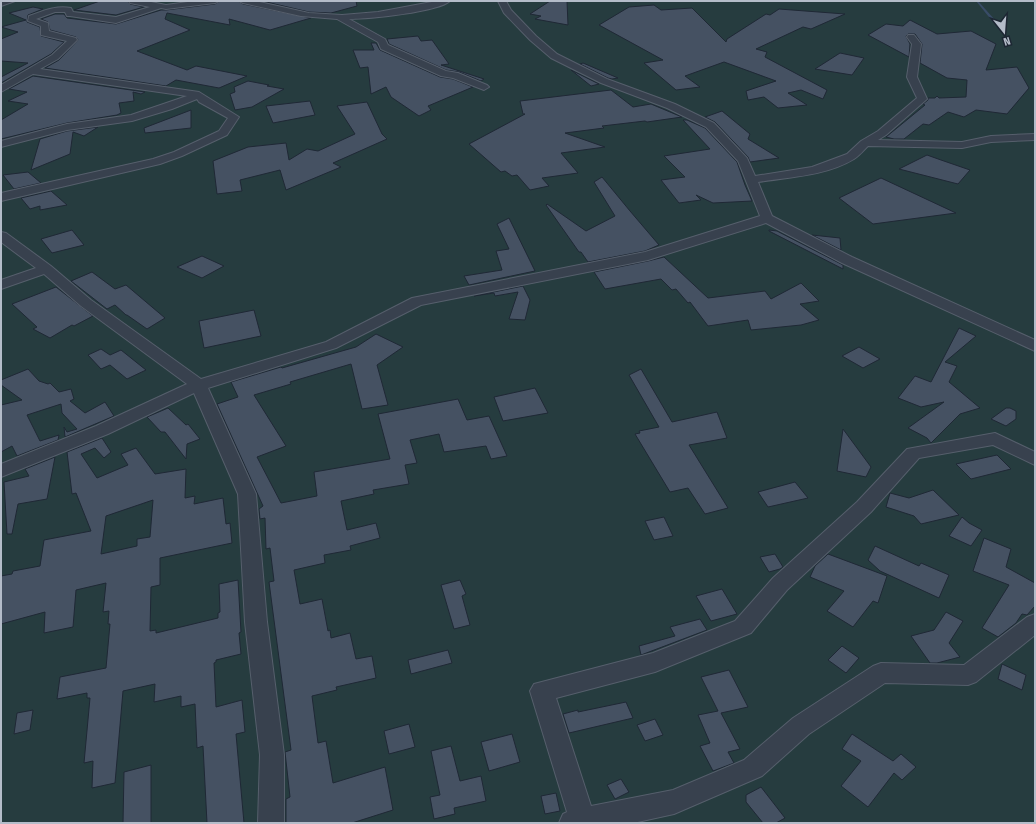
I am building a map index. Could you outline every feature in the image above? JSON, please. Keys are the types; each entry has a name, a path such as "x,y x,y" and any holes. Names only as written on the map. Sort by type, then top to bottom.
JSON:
{"street":[{"path":"1,4 11,1"},
{"path":"133,1 173,7 215,1"},
{"path":"243,1 310,15 339,17 382,14 446,1"},
{"path":"502,1 508,11 533,38 554,56 564,62 604,81 671,106 710,125 743,160 767,218 847,260 1035,346"},
{"path":"1,89 55,57 73,40 44,33 45,25 32,20 32,18 54,10 68,10 70,14 116,20 160,6"},
{"path":"339,17 382,41 384,47 444,74 455,75 484,87"},
{"path":"751,180 828,166 851,156 865,143 882,133 922,98 912,77 917,44 911,37"},
{"path":"1,198 39,187 156,162 178,154 223,133 234,117 203,100 199,95 31,71"},
{"path":"1,144 67,127 132,118 168,108 199,95"},
{"path":"865,143 962,145 991,140 1035,137"},
{"path":"1,471 102,430 199,385 331,345 417,301 648,256 767,218"},
{"path":"1,236 46,269 86,303 199,385 247,494 256,622 272,755 271,823"},
{"path":"1,285 46,269"},
{"path":"1009,334 1035,334"},
{"path":"1035,459 995,439 913,453 864,507 780,584 743,627 655,662 542,692 578,822 674,802 753,768 801,726 881,673 968,675 1035,623"}],"green space":[{"path":"1,1 1035,1 1035,823 1,823"}],"building":[{"path":"100,1 128,1 130,4 144,7 116,15 74,10"},
{"path":"220,1 238,1 243,4 311,18 270,30 229,19 230,25 167,13 165,19 190,30 137,51 187,70 196,66 247,76 219,88 176,80 166,86 45,68 59,60 78,40 76,37 50,30 48,22 41,19 55,14 64,14 67,18 116,24 161,10 215,4"},
{"path":"262,1 356,1 357,6 331,13 309,12"},
{"path":"550,1 567,1 568,25 535,19 541,16 530,14"},
{"path":"654,5 661,10 692,8 726,42 727,39 766,14 770,15 779,9 845,14 811,29 803,27 756,49 767,52 765,57 827,90 823,99 801,90 788,93 807,105 778,108 764,97 748,100 746,91 776,81 724,62 685,76 700,87 676,90 644,63 663,60 599,25 629,7"},
{"path":"33,7 43,9 28,15 27,22 40,27 41,36 64,42 51,54 1,83 1,77 28,63 1,61 1,39 18,32 1,27 26,20 9,13"},
{"path":"910,20 937,34 971,31 996,44 986,70 1017,67 1029,88 1007,114 976,110 964,117 948,112 929,125 923,124 904,139 886,137 925,105 923,104 928,100 928,98 935,98 937,96 939,98 966,97 967,80 947,78 920,63 922,44 915,34 908,34 906,36 910,44 909,57 868,35 886,24 903,26"},
{"path":"418,36 421,41 432,40 449,64 441,65 484,79 481,81 459,72 446,70 389,44 387,39"},
{"path":"371,43 376,43 380,50 440,77 453,79 473,87 428,106 431,110 419,116 391,97 386,87 371,94 368,67 360,68 353,50 374,50"},
{"path":"840,53 864,58 852,75 815,69"},
{"path":"583,63 618,78 608,78 580,64"},
{"path":"571,70 599,84 591,86"},
{"path":"33,76 145,92 141,94 133,92 134,101 119,103 121,113 117,115 67,123 1,139 1,120 28,104 8,101 27,92 9,89"},
{"path":"248,81 284,89 252,107 235,110 230,94 235,92 234,87"},
{"path":"611,90 633,107 651,104 682,117 602,126 604,128 565,133 605,147 561,153 578,173 542,178 549,186 530,190 517,175 512,176 505,171 501,172 469,144 525,114 523,114 520,101"},
{"path":"310,101 315,115 273,123 266,106"},
{"path":"367,102 382,134 387,139 333,163 341,167 286,190 280,170 240,180 242,191 217,194 213,161 248,147 286,143 289,160 307,149 318,151 355,134 337,106"},
{"path":"191,110 191,128 145,133 144,128"},
{"path":"722,111 750,134 748,139 779,158 750,162 748,157 715,122 705,117"},
{"path":"683,120 687,120 705,128 737,162 752,201 713,203 696,195 701,200 679,203 661,180 685,177 664,156 710,149"},
{"path":"98,127 84,136 73,132 70,154 31,170 40,139 67,131"},
{"path":"927,155 970,170 958,184 899,169"},
{"path":"28,172 41,183 14,189 3,175"},
{"path":"602,177 659,245 645,251 588,262 581,252 579,252 546,205 547,204 586,231 615,216 594,182"},
{"path":"881,178 956,213 873,224 839,198"},
{"path":"51,191 67,205 40,210 40,206 30,209 21,198"},
{"path":"509,218 535,271 469,285 464,276 502,270 496,251 509,249 497,224"},
{"path":"72,230 84,245 52,253 41,239"},
{"path":"769,231 777,231 843,265 843,269"},
{"path":"812,235 840,238 841,250"},
{"path":"202,256 224,266 202,278 177,267"},
{"path":"664,257 708,298 765,291 771,299 801,283 819,301 800,304 819,320 801,325 751,330 748,320 708,326 690,302 688,303 676,289 672,290 661,279 605,289 594,272"},
{"path":"92,272 115,289 126,285 165,318 147,329 126,315 115,305 107,309 71,281"},
{"path":"523,286 530,300 525,320 509,319 518,292 495,296 494,293 474,296"},
{"path":"56,287 93,316 74,326 72,325 50,338 33,329 37,327 12,304"},
{"path":"254,310 261,336 204,348 199,321"},
{"path":"959,328 976,336 945,362 957,366 949,382 980,408 960,414 931,443 927,438 908,428 944,402 921,407 898,398 915,376 931,382"},
{"path":"376,334 403,347 377,365 388,405 362,409 351,364 290,382 291,384 254,395 286,446 257,457 281,503 317,496 314,472 390,459 378,414 458,399 467,420 489,416 507,456 491,459 486,446 444,452 439,434 410,440 417,463 405,465 409,484 373,490 374,494 341,501 347,530 376,523 380,538 350,546 351,550 324,555 325,563 294,570 300,604 322,599 328,631 330,630 331,638 350,633 356,659 372,656 376,678 336,687 337,690 312,696 318,743 326,741 333,783 385,767 393,810 352,823 286,823 286,799 290,797 285,752 291,750 269,582 274,581 270,548 266,549 265,518 260,519 259,509 263,506 217,404 238,397 231,382 356,347"},
{"path":"859,347 880,359 863,368 842,356"},
{"path":"101,349 110,355 121,350 146,370 127,379 110,365 101,369 88,355"},
{"path":"28,369 39,381 48,384 50,383 59,392 71,389 74,399 70,401 85,413 105,402 114,416 65,437 64,427 67,432 77,429 62,413 61,404 27,415 40,441 59,435 58,440 17,456 12,446 1,452 1,405 22,400 1,385 1,380"},
{"path":"641,369 672,422 717,412 727,438 689,445 728,508 705,514 688,488 670,492 635,434 640,433 639,431 659,427 629,375"},
{"path":"535,388 548,413 503,421 494,397"},
{"path":"168,408 186,425 188,424 200,439 187,444 186,459 165,432 161,432 147,417"},
{"path":"1006,408 1016,411 1016,419 1006,426 991,419"},
{"path":"843,429 871,467 866,477 837,471"},
{"path":"102,438 111,452 104,458 95,448 81,454 97,478 128,465 121,454 136,448 155,474 186,469 185,498 195,496 194,504 223,498 226,524 230,523 232,543 160,558 160,585 151,587 150,631 156,630 156,633 218,618 218,613 220,612 219,584 238,580 241,654 216,660 214,663 216,707 242,700 245,732 236,734 244,823 207,823 203,746 197,748 195,704 181,707 181,696 154,702 155,684 123,691 115,783 92,788 93,761 84,763 90,698 87,698 87,693 57,699 60,677 106,668 110,624 108,624 109,611 103,612 106,583 76,590 73,627 44,633 45,612 1,624 1,576 12,574 13,571 40,566 44,540 91,531 76,493 72,494 67,452","holes":["153,500 150,537 137,539 137,546 101,554 106,516"]},
{"path":"997,455 1011,469 971,479 956,464"},
{"path":"55,457 47,499 18,504 12,534 7,534 4,482 29,476 25,469"},
{"path":"795,482 808,498 768,507 758,492"},
{"path":"933,490 959,515 921,524 914,516 886,507 890,493 909,498"},
{"path":"664,517 673,536 654,540 645,521"},
{"path":"962,517 969,523 982,530 971,546 949,536"},
{"path":"984,538 1011,549 1006,567 1035,583 1035,606 1027,615 1022,614 1016,623 998,637 982,628 1009,585 973,571"},
{"path":"875,546 919,566 921,563 949,575 939,598 880,571 868,560"},
{"path":"775,554 783,567 769,572 760,557"},
{"path":"828,554 887,576 878,603 873,601 853,627 827,611 844,591 810,577 815,566"},
{"path":"460,580 466,594 462,596 470,625 454,629 441,585"},
{"path":"722,589 737,614 711,621 696,596"},
{"path":"946,612 963,621 949,643 960,657 937,663 930,663 911,636 934,630"},
{"path":"700,619 707,630 641,655 639,646 675,636 670,627"},
{"path":"842,646 859,658 846,673 828,660"},
{"path":"448,650 452,663 411,674 408,660"},
{"path":"1002,664 1026,675 1022,690 998,679"},
{"path":"729,670 748,707 721,713 740,749 728,752 734,763 713,771 700,746 710,743 698,715 718,711 701,677"},
{"path":"626,702 633,718 569,733 563,714"},
{"path":"33,710 30,730 14,734 17,713"},
{"path":"655,719 663,735 645,741 637,725"},
{"path":"409,724 415,747 389,754 384,731"},
{"path":"512,734 520,762 489,771 481,742"},
{"path":"852,734 893,761 901,754 916,767 902,780 894,773 868,807 841,786 861,761 842,749"},
{"path":"451,746 460,781 481,776 486,801 454,808 455,814 434,819 430,797 440,795 431,751"},
{"path":"151,765 151,823 123,823 124,772"},
{"path":"621,779 629,792 615,799 607,785"},
{"path":"761,787 785,818 776,823 763,823 746,802 746,795"},
{"path":"556,793 560,811 545,814 541,796"}],"waterway":[{"path":"977,1 994,21"}]}
